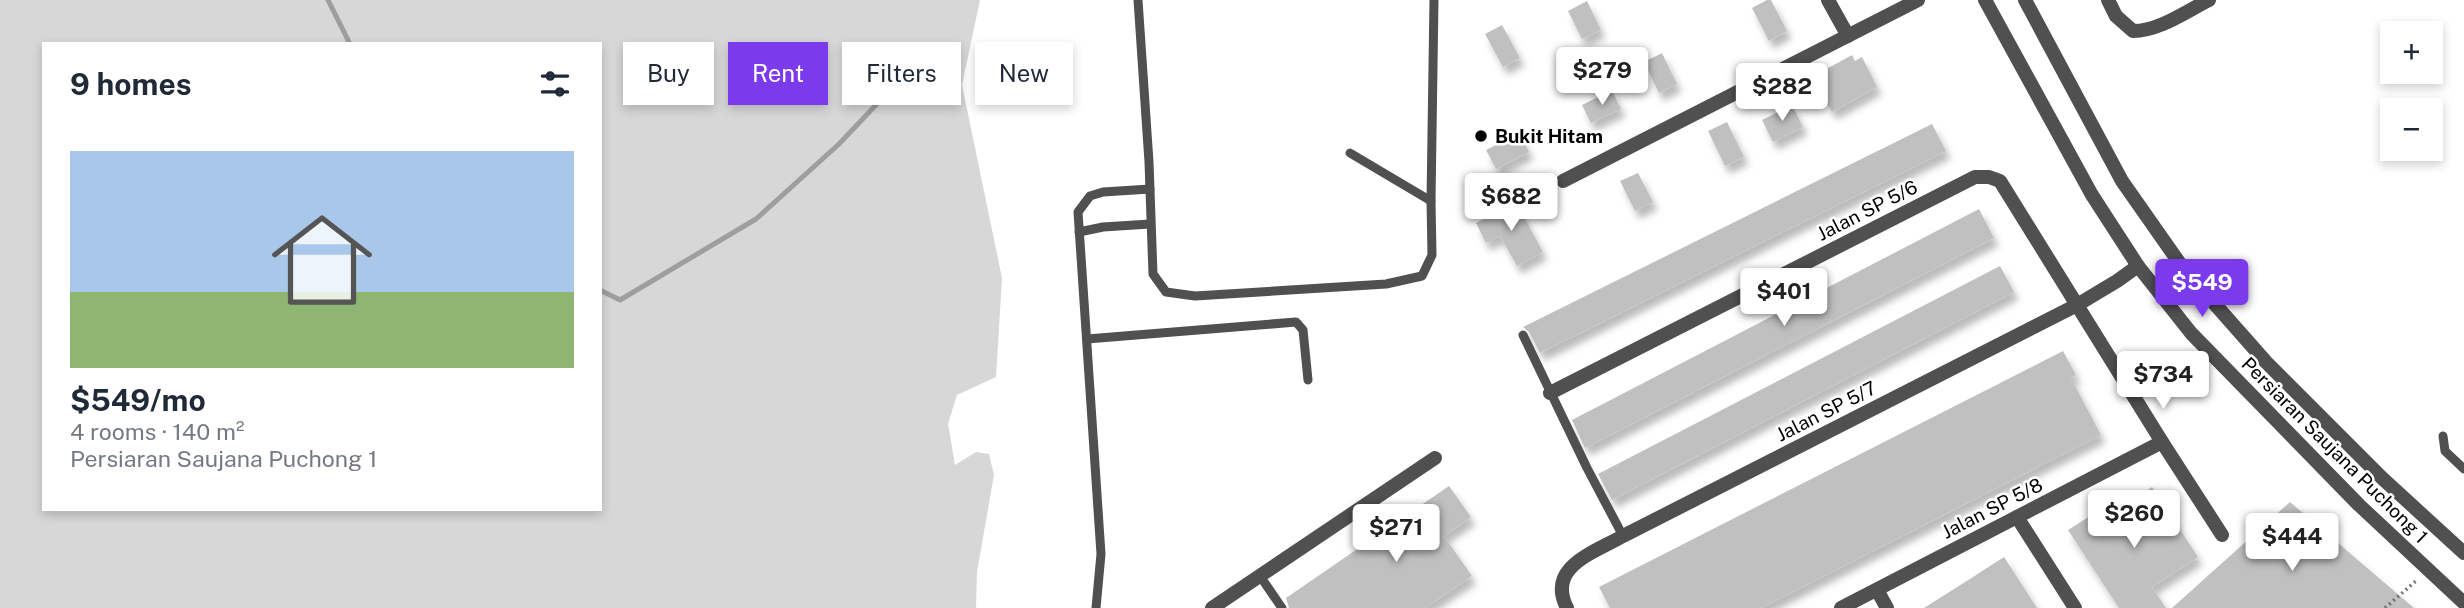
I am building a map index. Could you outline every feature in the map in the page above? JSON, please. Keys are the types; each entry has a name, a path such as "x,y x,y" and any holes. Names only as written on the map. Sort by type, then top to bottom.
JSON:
{"street":[{"path":"1828,0 1848,36"},
{"path":"1563,181 1918,0"},
{"name":"Persiaran Saujana Puchong 1","path":"1985,0 2092,195 2138,266 2191,333 2359,505 2464,603"},
{"name":"Persiaran Saujana Puchong 1","path":"2025,0 2122,181 2183,268 2276,372 2382,478 2464,553"},
{"path":"2108,0 2123,25 2133,31 2145,31 2209,0"},
{"name":"Jalan SP 5/6","path":"1550,393 1975,177 1989,177 2000,181 2222,535"},
{"name":"Jalan SP 5/7","path":"1567,608 1560,595 1561,580 1569,567 2077,305 2138,266"},
{"name":"Jalan SP 5/8","path":"1841,608 2162,442"},
{"path":"1212,608 1435,458"},
{"path":"2017,517 2075,608"},
{"path":"1877,590 1887,608"}],"lane":[{"path":"1138,0 1153,274 1166,292 1195,296 1387,284 1422,276 1432,255 1434,0"},
{"path":"1350,153 1431,201"},
{"path":"1096,608 1101,554 1078,212 1090,196 1104,192 1150,189"},
{"path":"1079,232 1104,227 1150,224"},
{"path":"1087,339 1296,322 1303,330 1308,380"},
{"path":"1523,335 1623,537"},
{"path":"2443,436 2445,451 2464,469"},
{"path":"1260,576 1282,608"}],"path":[{"path":"2385,608 2429,570"}],"shaded area":[{"path":"0,0 980,0 962,85 1002,278 996,377 957,395 948,424 955,465 976,452 989,454 994,475 977,572 976,608 0,608"}],"building":[{"path":"1771,0 1787,31 1769,41 1752,8"},
{"path":"1587,1 1601,30 1582,39 1568,11"},
{"path":"1502,25 1520,58 1503,67 1485,34"},
{"path":"1662,53 1677,84 1659,93 1644,62"},
{"path":"1852,55 1855,61 1862,57 1877,87 1832,112 1815,83 1824,77 1821,72"},
{"path":"1612,90 1621,109 1591,123 1582,105"},
{"path":"1792,105 1803,127 1773,142 1762,120"},
{"path":"1727,122 1744,157 1725,166 1708,131"},
{"path":"1932,124 1946,151 1540,353 1529,332 1523,327"},
{"path":"1519,133 1529,152 1496,169 1486,150"},
{"path":"1638,173 1653,202 1635,211 1620,181"},
{"path":"1516,202 1543,252 1517,266 1500,236 1486,243 1476,223"},
{"path":"1979,209 1994,238 1585,448 1572,420"},
{"path":"2000,266 2014,292 1612,500 1598,474"},
{"path":"2063,351 2076,375 2071,378 2101,435 1761,608 1610,608 1599,587"},
{"path":"1449,486 1471,517 1444,536 1472,576 1425,608 1289,608 1286,598"},
{"path":"2152,487 2198,557 2152,587 2166,608 2119,608 2068,530 2101,509 2106,517"},
{"path":"2290,502 2414,608 2172,608"},
{"path":"2004,557 2037,608 1924,608 1973,577"}],"waterway":[{"path":"328,0 349,42"},
{"path":"602,291 620,300 756,219 839,144 876,105"}],"place":[{"name":"Bukit Hitam","path":"1481,136"}]}
